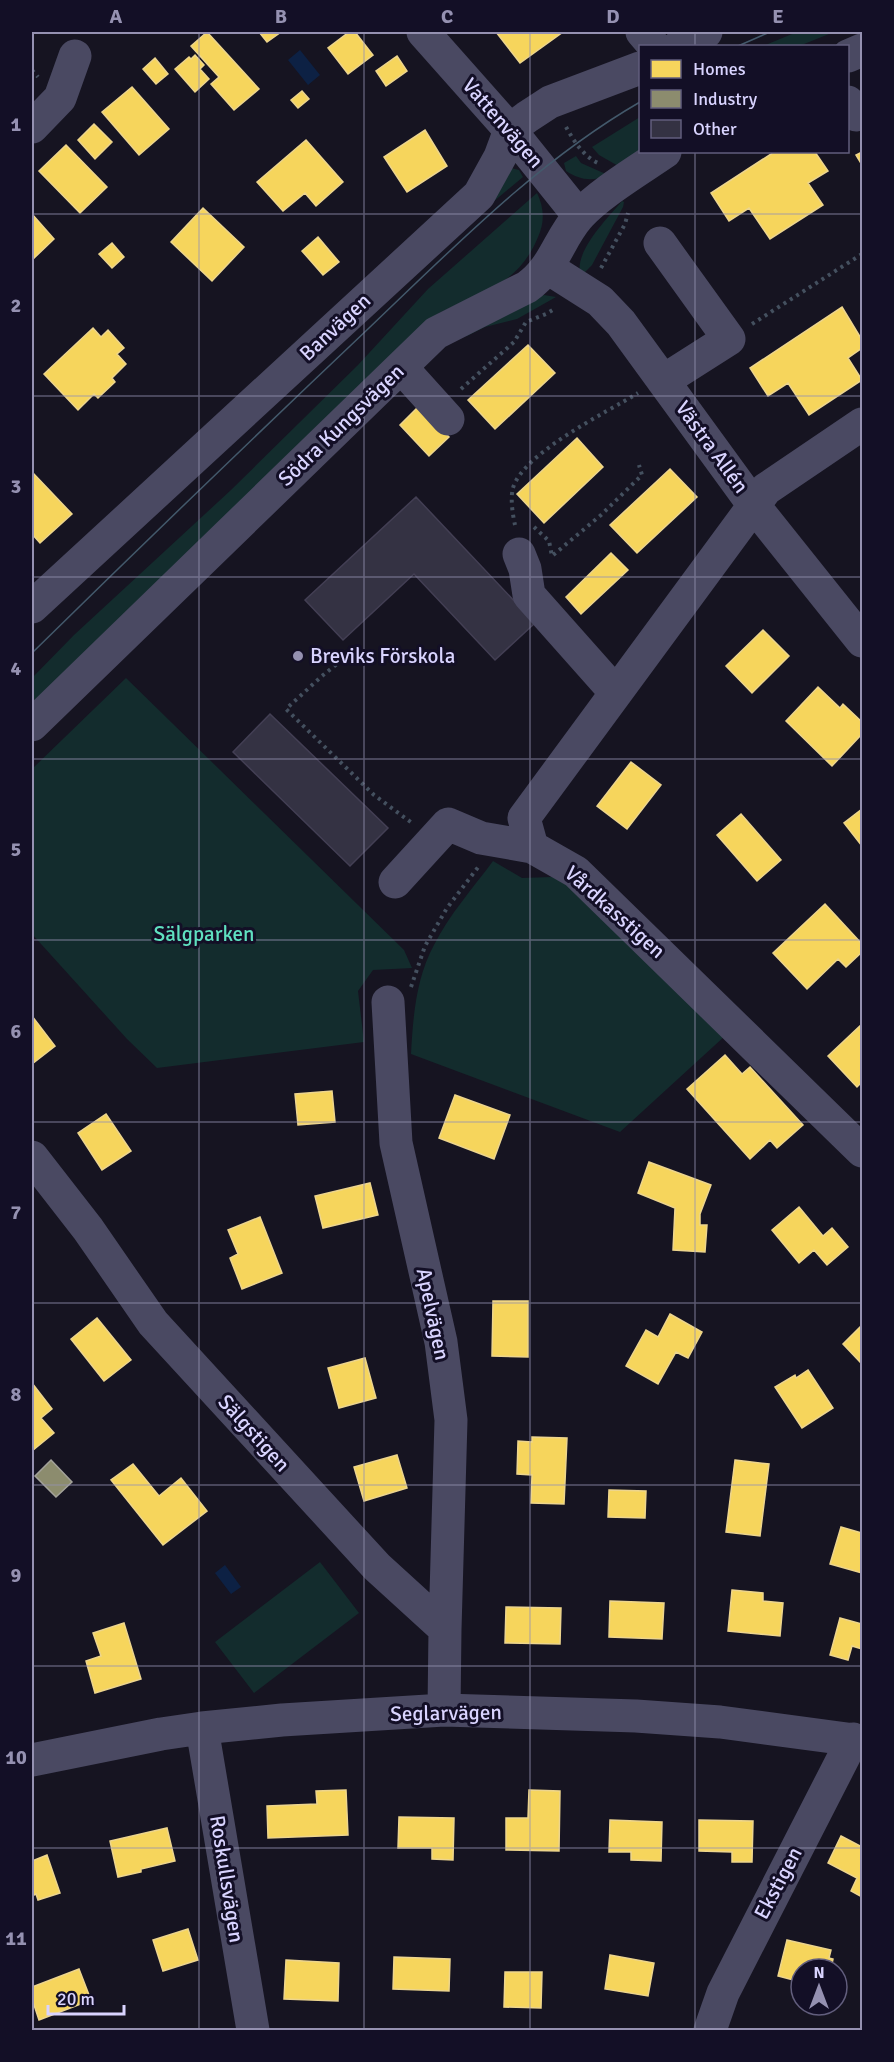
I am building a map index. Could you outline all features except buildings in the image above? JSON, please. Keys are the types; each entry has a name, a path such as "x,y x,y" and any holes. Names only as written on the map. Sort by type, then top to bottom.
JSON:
{"street":[{"name":"Vattenvägen","path":"423,32 510,130 579,216"},
{"path":"642,32 653,45"},
{"path":"681,45 706,32"},
{"path":"32,127 60,98 75,56"},
{"path":"510,130 550,102 639,68"},
{"name":"Banvägen","path":"32,607 479,195 500,157 510,130"},
{"name":"Södra Kungsvägen","path":"32,725 436,333 527,288 548,268 579,216 604,195 664,153"},
{"path":"660,243 729,339 663,380"},
{"name":"Västra Allén","path":"548,268 600,301 621,323 755,507 862,641"},
{"path":"401,367 443,414"},
{"path":"532,847 524,818 755,507 766,489 862,424"},
{"path":"524,535 529,595 616,693"},
{"name":"Vårdkasstigen","path":"435,839 448,824 481,838 532,847 576,872 862,1151"},
{"path":"395,882 435,839"},
{"name":"Apelvägen","path":"388,1002 396,1143 441,1342 451,1420 445,1629"},
{"name":"Sälgstigen","path":"32,1157 87,1229 153,1323 377,1567 445,1629"},
{"path":"444,1710 445,1629"},
{"name":"Seglarvägen","path":"32,1760 202,1728 282,1720 444,1710 636,1716 720,1722 858,1740"},
{"name":"Roskullsvägen","path":"202,1728 253,2031"},
{"name":"Ekstigen","path":"710,2031 723,1993 858,1740"}],"path":[{"path":"729,339 862,254"},
{"path":"443,414 514,342 526,322 546,314 569,298 578,288"},
{"path":"639,465 642,475 601,515 552,556 549,541 538,529 524,535 514,525 513,488 526,468 564,436 663,380"},
{"path":"342,660 286,710 374,795 435,839"},
{"path":"388,1002 412,986 426,946 447,908 480,864"}],"green space":[{"path":"797,32 834,32 802,45 765,45"},
{"path":"639,118 639,153 620,167 599,155 592,147"},
{"path":"576,156 581,163 608,175 597,179 586,179 566,171 564,163"},
{"path":"511,168 519,170 523,177 487,207"},
{"path":"537,193 542,209 542,226 530,253 520,266 497,285 439,313 32,705 32,678 74,635 231,490 358,365 428,289"},
{"path":"622,201 624,202 623,207 592,265 581,276 580,267 586,247"},
{"path":"544,295 556,297 517,319 485,327 465,337 499,311"},
{"name":"Sälgparken","path":"126,678 404,950 412,968 373,970 358,991 364,1042 157,1068 127,1039 32,934 32,769"},
{"path":"493,861 522,878 552,877 579,887 726,1035 620,1132 411,1054 416,998 428,958 447,923"},
{"path":"320,1562 359,1613 254,1693 215,1642"}],"water":[{"path":"300,50 320,75 308,85 288,60"},
{"path":"225,1565 241,1587 231,1594 215,1573"}],"tram line":[{"path":"740,45 770,32"},
{"path":"32,653 465,236 567,151 639,103"}],"place":[{"name":"Breviks Förskola","path":"298,656"}]}
